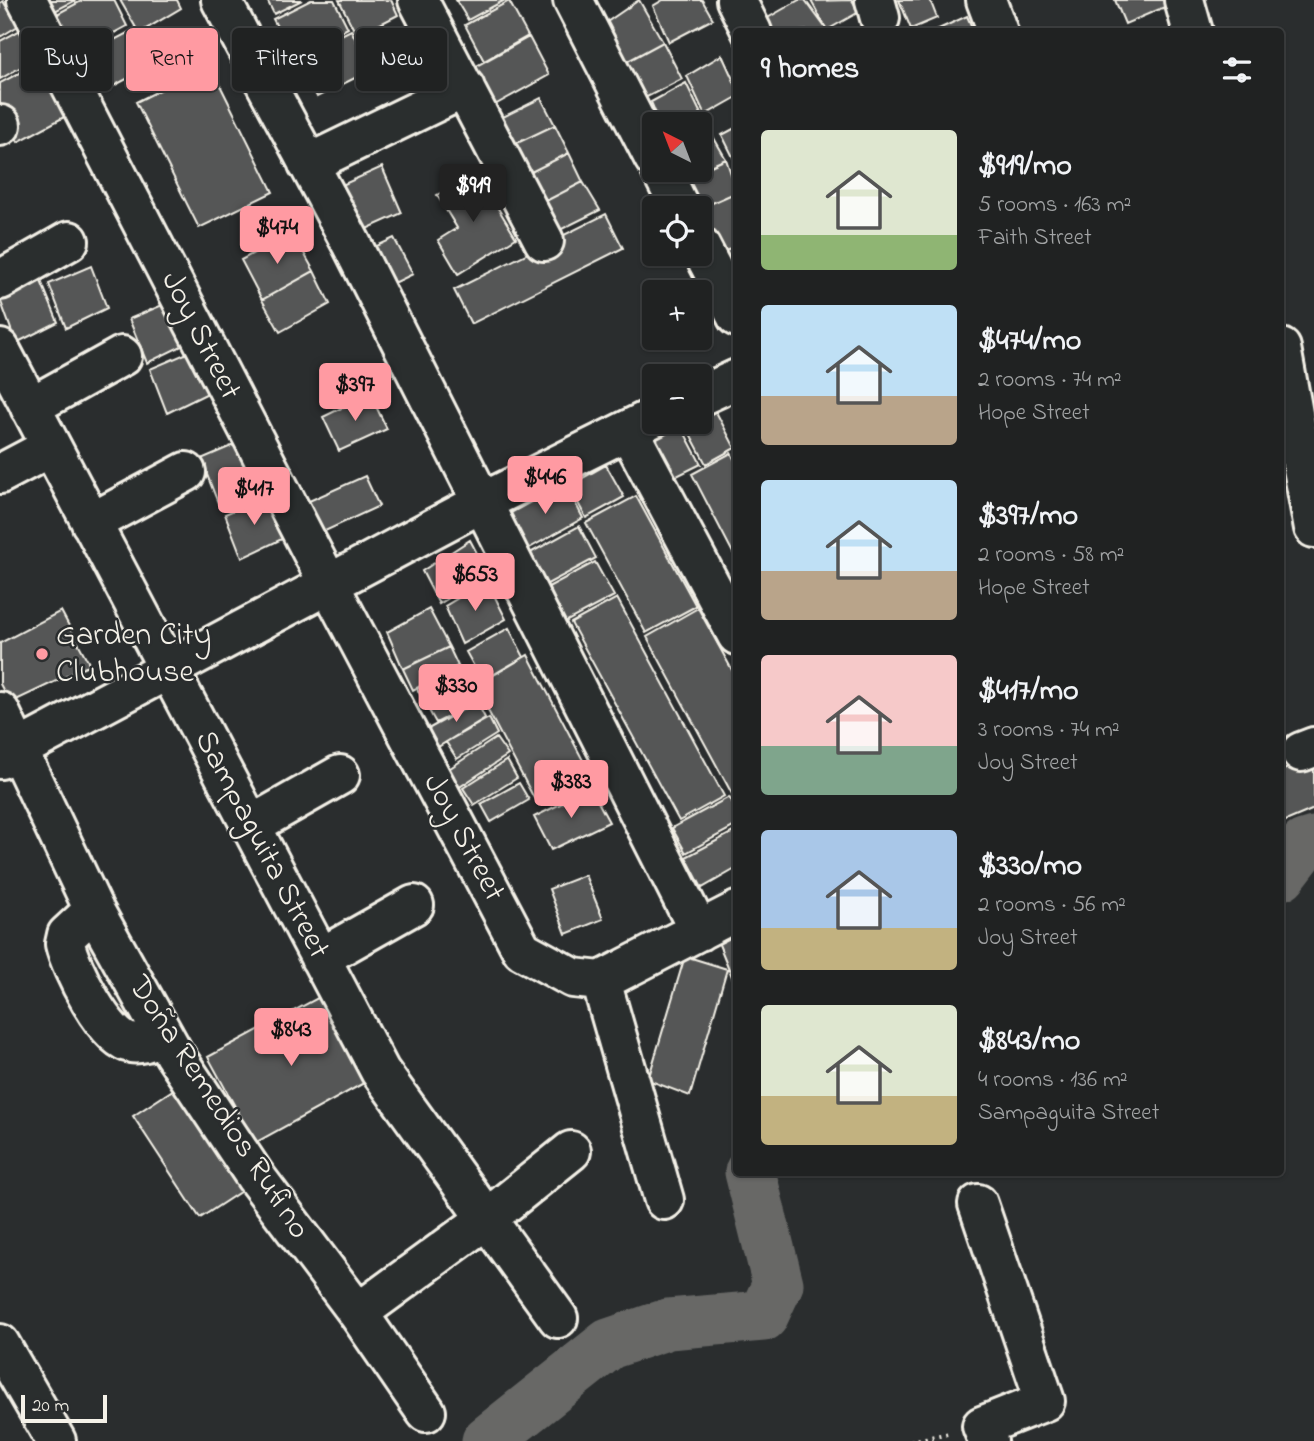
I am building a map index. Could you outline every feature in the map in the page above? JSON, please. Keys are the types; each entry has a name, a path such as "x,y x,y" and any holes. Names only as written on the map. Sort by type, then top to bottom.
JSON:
{"street":[{"name":"Joy Street","path":"27,0 329,585 522,950 573,978 601,981"},
{"path":"221,0 351,243 699,931"},
{"path":"418,0 544,241"},
{"path":"573,0 642,135"},
{"path":"736,0 750,28"},
{"path":"986,0 996,28"},
{"path":"1184,0 1192,28"},
{"path":"307,164 465,88"},
{"path":"0,281 69,240"},
{"path":"710,266 733,309"},
{"name":"Sampaguita Street","path":"0,349 380,1071 558,1318"},
{"path":"30,407 122,356"},
{"path":"1284,364 1314,528"},
{"path":"712,390 733,381"},
{"path":"8,754 481,503 641,423 733,626"},
{"path":"0,474 51,447"},
{"path":"91,523 186,472"},
{"name":"Doña Remedios Rufino","path":"0,712 8,754 164,1036 255,1176 358,1313 426,1412"},
{"path":"250,826 340,775"},
{"path":"320,958 414,905"},
{"path":"664,1200 601,981 733,913"},
{"path":"358,1313 485,1220 571,1151"},
{"path":"978,1204 1045,1401 985,1434"},
{"path":"0,1344 56,1441"}],"path":[{"path":"911,1441 985,1434"}],"building":[{"path":"49,0 76,0 55,11"},
{"path":"83,0 114,0 127,26 112,34 112,28 64,28 57,14"},
{"path":"120,0 177,0 181,8 147,28 136,28"},
{"path":"267,0 302,0 274,14"},
{"path":"311,0 334,0 348,28 342,31 342,28 278,28 273,19"},
{"path":"339,0 391,0 398,15 373,28 356,28 356,34"},
{"path":"456,0 505,0 468,20"},
{"path":"639,0 663,42 626,62 604,24"},
{"path":"663,0 702,0 713,19 669,42 653,6"},
{"path":"799,0 805,0 826,28 769,28 764,20"},
{"path":"852,0 859,12 826,28 811,1"},
{"path":"899,0 930,0 937,18 911,28"},
{"path":"1115,0 1164,0 1167,6 1125,24"},
{"path":"3,1 18,26 0,37 0,3"},
{"path":"509,1 528,36 484,61 465,25"},
{"path":"967,16 972,28 941,28"},
{"path":"21,30 21,67 0,79 0,41"},
{"path":"351,30 356,40 356,78 342,84 342,34"},
{"path":"126,34 126,79 112,87 112,41"},
{"path":"529,37 549,75 493,106 473,68"},
{"path":"663,42 682,79 645,98 626,62"},
{"path":"722,55 733,79 733,99 710,112 704,112 687,76"},
{"path":"21,72 21,91 53,91 66,116 18,142 0,109 0,83"},
{"path":"218,81 273,192 199,228 136,102 158,91 218,91"},
{"path":"686,83 700,112 655,112 651,102"},
{"path":"314,91 329,91 317,97"},
{"path":"541,98 555,125 513,145 499,119"},
{"path":"555,125 569,153 527,174 513,145"},
{"path":"733,129 733,157 722,135"},
{"path":"712,135 726,159 712,165"},
{"path":"569,153 583,182 542,203 527,174"},
{"path":"726,159 733,180 733,194 712,203 712,196 696,196 689,182 712,182 712,165"},
{"path":"382,167 402,213 362,231 342,185"},
{"path":"476,172 516,238 458,274 438,240 457,228 437,195"},
{"path":"583,182 600,210 558,231 542,203"},
{"path":"733,194 733,248 723,252 712,230 712,203"},
{"path":"606,214 623,248 471,324 454,290"},
{"path":"292,232 314,271 262,300 241,260"},
{"path":"394,238 413,274 384,288 366,251"},
{"path":"733,248 733,269 723,252"},
{"path":"91,266 107,308 66,328 49,284"},
{"path":"314,271 330,304 280,332 262,300"},
{"path":"41,281 58,322 16,343 0,299"},
{"path":"172,301 188,343 147,363 129,319"},
{"path":"192,351 208,393 167,413 150,369"},
{"path":"370,394 387,429 339,451 323,417"},
{"path":"715,410 733,449 706,464 690,434 712,434 712,412"},
{"path":"665,434 685,434 701,464 675,477 655,439"},
{"path":"243,441 260,483 218,503 201,459"},
{"path":"731,453 733,457 733,553 692,474"},
{"path":"606,465 624,497 586,518 569,486"},
{"path":"365,476 379,506 323,532 309,501"},
{"path":"565,483 583,518 526,550 507,515"},
{"path":"267,496 284,538 242,558 225,514"},
{"path":"636,496 696,606 646,633 586,523"},
{"path":"579,526 596,558 538,589 521,558"},
{"path":"470,540 488,574 439,604 422,571"},
{"path":"595,562 614,596 556,627 537,593"},
{"path":"487,581 506,619 462,644 445,606"},
{"path":"617,598 724,796 679,821 571,623"},
{"path":"698,608 733,672 733,796 647,637"},
{"path":"429,609 449,647 403,669 387,632"},
{"name":"Garden City Clubhouse","path":"61,611 90,665 10,703 0,684 0,643"},
{"path":"509,628 524,657 482,681 466,652"},
{"path":"449,647 458,666 413,690 403,669"},
{"path":"528,655 587,768 534,798 475,686"},
{"path":"458,666 477,702 436,723 417,689"},
{"path":"477,702 485,718 438,747 428,729"},
{"path":"489,718 497,734 457,759 446,742"},
{"path":"496,738 508,755 455,790 444,772"},
{"path":"1314,757 1314,809 1284,822 1284,770"},
{"path":"507,760 517,778 474,805 463,788"},
{"path":"519,783 529,800 491,822 481,804"},
{"path":"591,789 609,822 551,850 534,817"},
{"path":"729,797 733,804 733,827 686,853 672,828"},
{"path":"733,832 733,870 702,888 686,857"},
{"path":"585,875 603,919 566,934 549,889"},
{"path":"733,936 733,979 718,942"},
{"path":"685,956 727,969 690,1096 648,1080"},
{"path":"327,993 373,1078 255,1143 208,1057"},
{"path":"182,1084 249,1186 200,1218 133,1116"}],"waterway":[{"path":"1284,871 1304,845 1314,842"},
{"path":"487,1441 609,1344 668,1324 763,1316 778,1284 751,1176"}],"place":[{"name":"Garden City Clubhouse","path":"42,654"}]}
